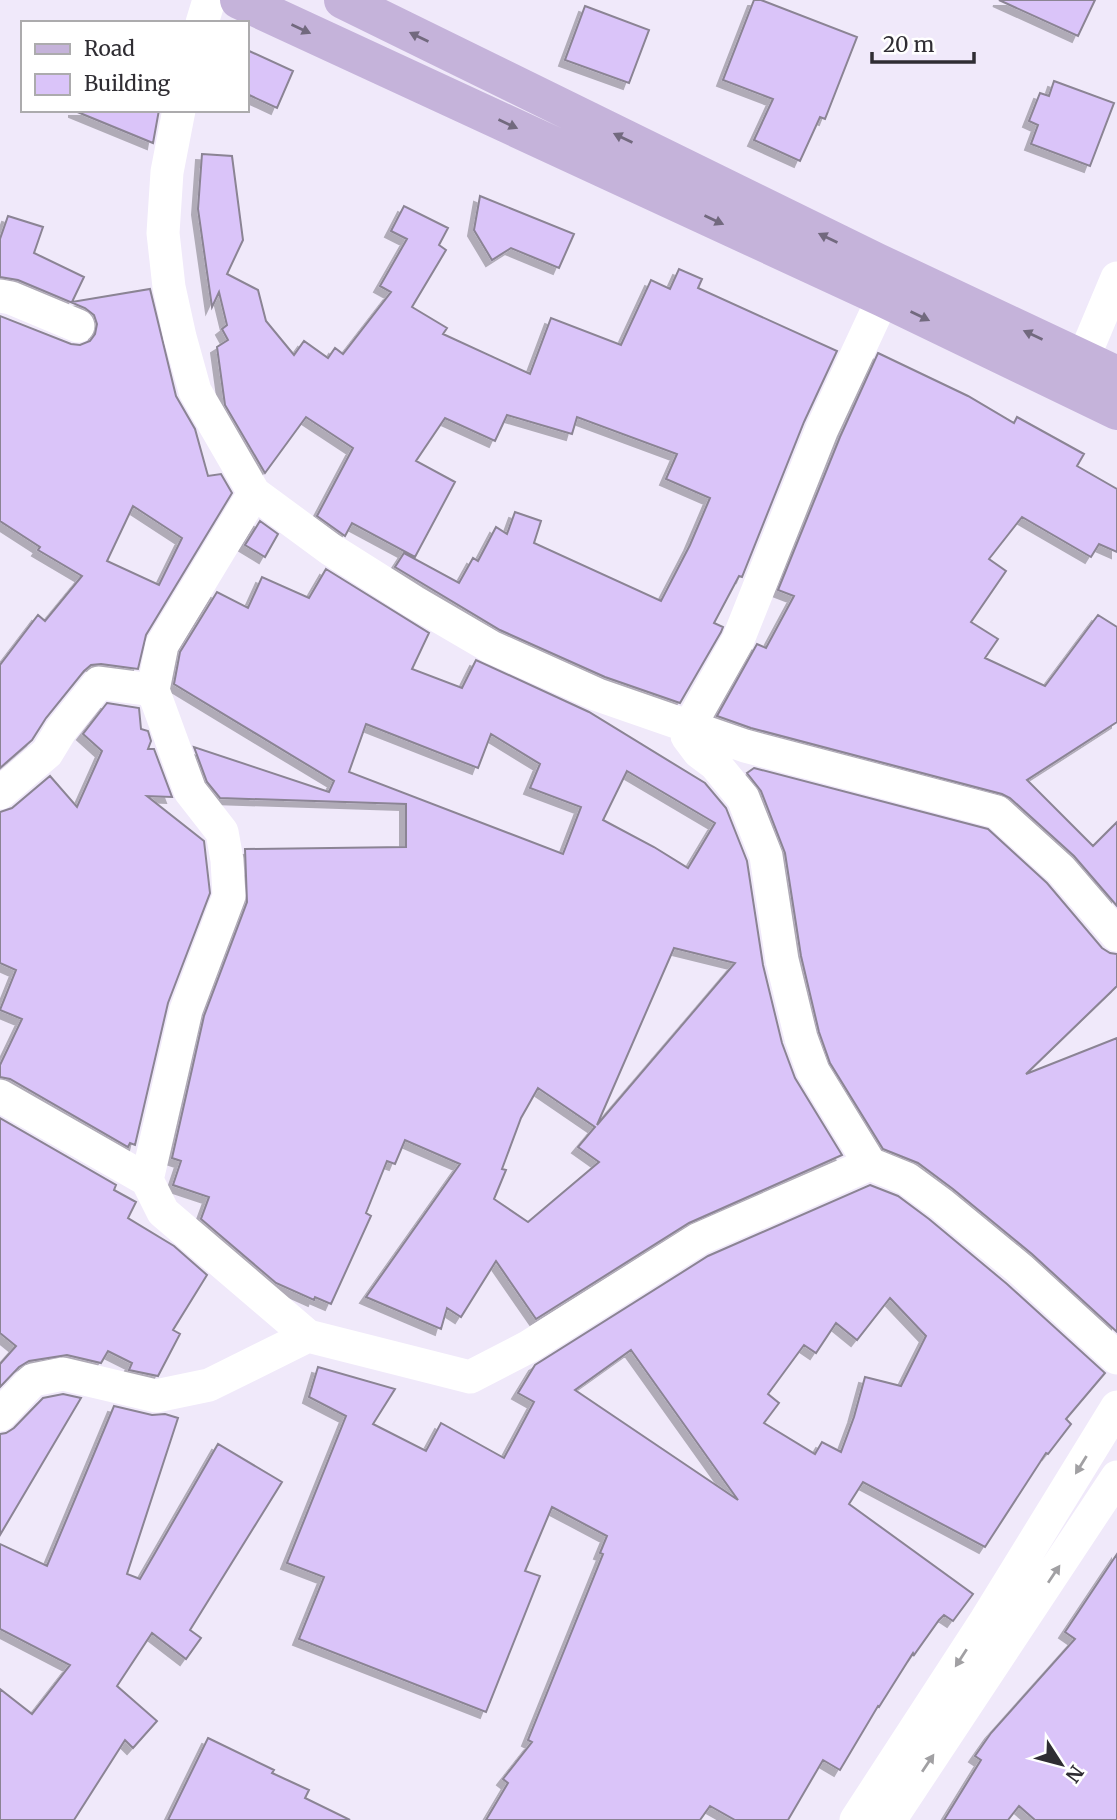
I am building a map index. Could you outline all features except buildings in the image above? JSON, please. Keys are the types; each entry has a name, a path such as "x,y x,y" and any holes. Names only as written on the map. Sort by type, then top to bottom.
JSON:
{"main road":[{"path":"239,0 883,298 1117,411"},
{"path":"343,0 877,262 1117,375"}],"street":[{"path":"203,21 209,0"},
{"path":"179,112 166,184 163,233 169,287 195,391 254,493 330,549 491,647 598,695 745,746 997,812 1061,870 1117,935"},
{"path":"1083,359 1117,278"},
{"path":"0,296 78,326"},
{"path":"883,298 822,429 738,640 689,727 687,737 699,752 715,764 743,798 766,856 782,960 801,1038 813,1071 870,1164 906,1179 941,1204 1020,1269 1117,1358"},
{"path":"147,1180 186,1010 229,896 222,832 190,791 153,690 162,645 254,493"},
{"path":"0,793 47,753 61,730 99,684 153,690"},
{"path":"0,1096 147,1180 163,1212 307,1336 470,1377 528,1347 699,1240 870,1164"},
{"path":"0,1416 33,1380 63,1374 156,1396 209,1385 307,1336"},
{"path":"856,1820 986,1620 1117,1407"},
{"path":"890,1820 1117,1477"}]}
